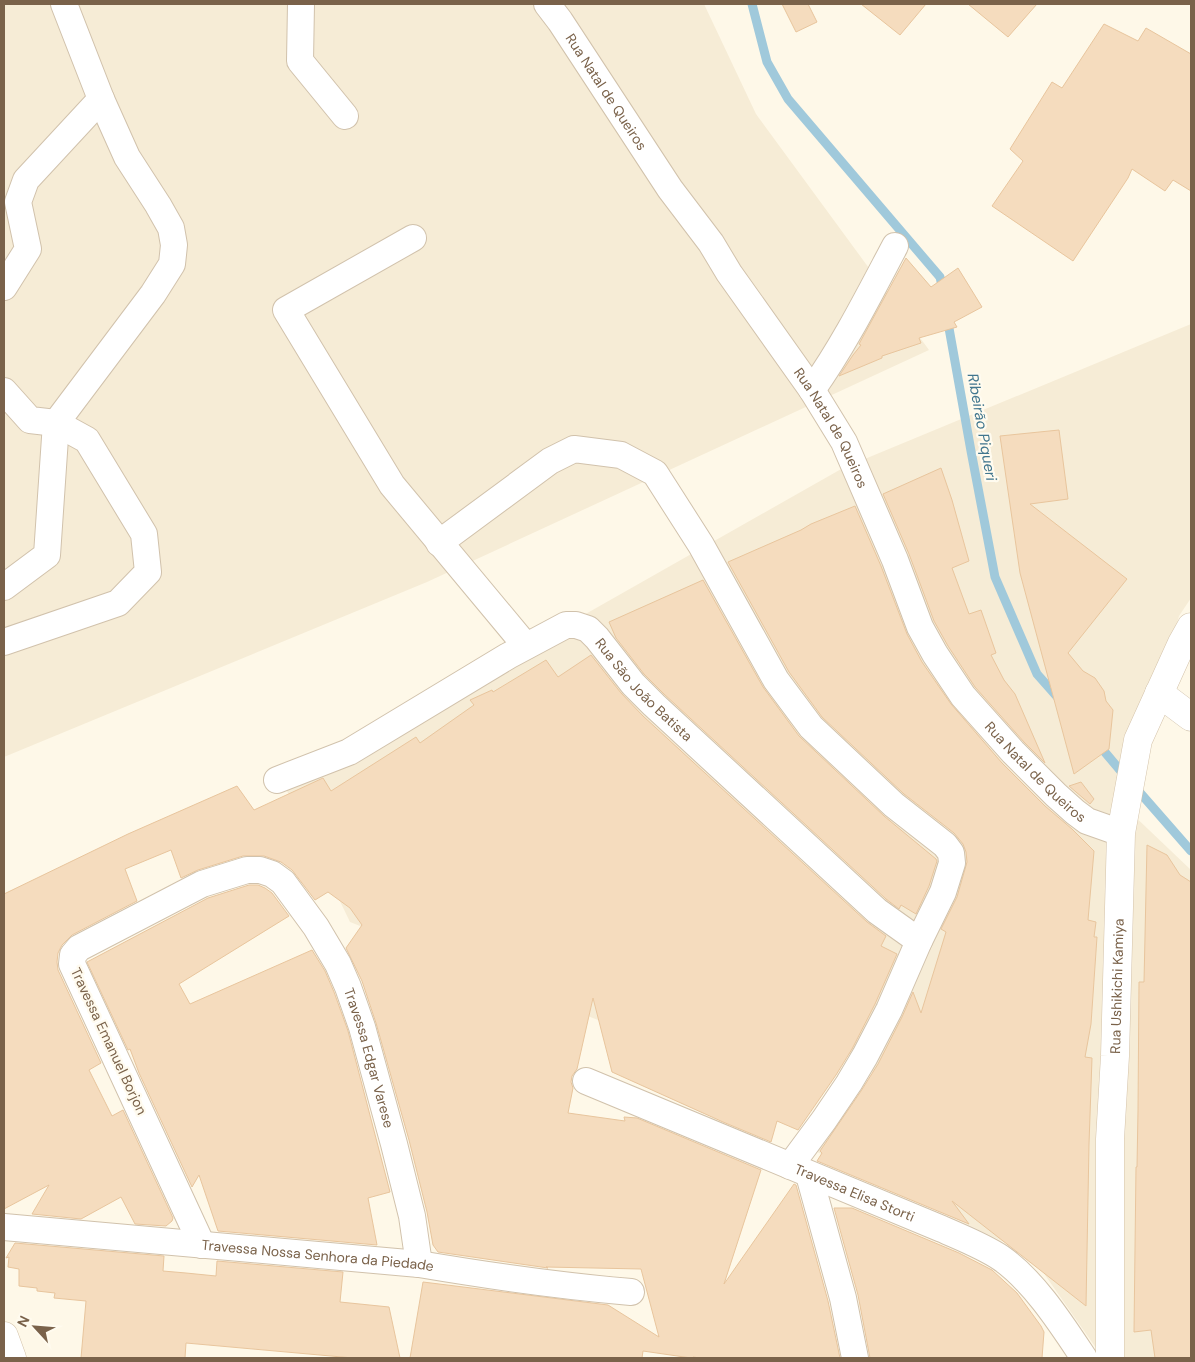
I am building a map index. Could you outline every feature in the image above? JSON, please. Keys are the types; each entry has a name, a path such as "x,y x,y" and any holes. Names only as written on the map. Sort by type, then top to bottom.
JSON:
{"main road":[{"name":"Rua Ushikichi Kamiya","path":"1110,1358 1110,1139 1115,1056 1122,824 1138,740 1191,627"},
{"path":"1160,693 1191,717"},
{"path":"4,1336 12,1358"}],"street":[{"path":"4,587 47,555 56,423 153,294 172,264 174,245 171,228 127,157 101,99 64,4"},
{"path":"301,4 300,61 345,116"},
{"name":"Rua Natal de Queiros","path":"547,4 670,190 711,243 728,273 812,390 844,442 895,560 920,627 935,654 964,696 1013,752 1075,812 1087,821 1122,824"},
{"path":"4,287 28,249 18,202 26,180 101,99"},
{"path":"413,238 286,310 392,485 526,646"},
{"path":"812,390 846,335 895,246"},
{"path":"4,391 30,420 56,423 87,440 144,534 148,572 118,603 4,642"},
{"path":"440,543 550,461 574,449 620,455 655,473 701,545 776,680 811,727 894,805 945,845 951,853 952,863 943,892 889,1010 866,1056 824,1120 800,1170 842,1298 855,1358"},
{"name":"Rua São João Batista","path":"277,780 349,752 508,656 566,625 576,625 588,629 654,705 877,911 919,941"},
{"name":"Travessa Emanuel Borjon","path":"202,1245 72,964 73,955 79,948 202,884 247,870 260,870 272,874"},
{"name":"Travessa Edgar Varese","path":"272,874 283,882 316,927 338,964 348,987 362,1027 394,1144 412,1216 419,1264"},
{"name":"Travessa Elisa Storti","path":"586,1081 980,1246 1000,1258 1025,1278 1084,1358"},
{"name":"Travessa Nossa Senhora da Piedade","path":"4,1227 419,1264 560,1285 632,1292"}],"shaded area":[{"path":"4,4 704,4 756,114 929,350 427,582 4,757"},
{"path":"1191,324 1191,598 1179,616 1127,809 1191,870 1191,1358 1103,1358 1031,1255 815,1151 875,1074 675,924 603,1022 350,922 284,785 843,468"}],"building":[{"path":"782,4 808,4 817,22 796,32"},
{"path":"861,4 926,4 900,35"},
{"path":"968,4 1037,4 1008,37"},
{"path":"1104,24 1138,41 1146,28 1191,54 1191,191 1173,180 1165,191 1132,169 1073,261 992,206 1023,161 1010,149 1052,82 1062,88"},
{"path":"906,258 931,287 958,268 982,307 954,322 957,327 919,338 921,343 882,356 882,358 839,376 861,345 859,344"},
{"path":"1059,430 1068,499 1030,504 1127,579 1068,653 1083,671 1095,678 1104,691 1106,701 1113,710 1109,749 1074,774 1020,573 1000,436"},
{"path":"941,468 969,561 952,568 969,614 981,610 996,653 991,655 1004,680 1015,694 1045,763 975,687 948,646 934,621 909,554 883,494"},
{"path":"855,506 881,566 907,634 922,662 951,704 1002,763 1094,851 1088,920 1096,922 1094,937 1097,937 1091,1024 1085,1057 1092,1058 1086,1306 952,1201 969,1224 817,1161 822,1153 820,1151 878,1064 913,992 921,1013 946,932 941,929 957,897 967,862 963,844 954,833 904,794 822,717 789,672 728,562"},
{"path":"703,580 763,687 799,736 884,816 936,859 929,886 916,914 901,905 899,909 886,899 664,694 644,674 616,638 609,622"},
{"path":"591,655 621,693 643,716 867,922 886,936 881,946 897,954 875,1004 852,1049 836,1075 798,1130 777,1121 771,1142 612,1072 593,998 577,1069 572,1076 571,1082 573,1088 568,1113 625,1121 624,1117 637,1118 761,1170 724,1284 794,1184 796,1185 828,1301 840,1358 691,1358 643,1351 642,1358 410,1358 423,1282 608,1305 659,1337 641,1269 546,1267 548,1268 438,1252 433,1245 427,1212 409,1140 376,1023 362,981 346,948 362,925 350,908 328,892 315,900 292,870 281,862 264,856 243,856 198,870 181,878 171,850 125,869 137,901 72,935 62,945 58,953 58,970 101,1063 89,1070 112,1116 123,1110 173,1218 172,1221 166,1226 135,1224 121,1197 81,1219 32,1214 49,1185 4,1209 4,894 128,834 237,786 254,810 323,778 331,791 416,737 420,743 474,705 470,700 492,690 493,692 546,660 558,677"},
{"path":"1081,782 1094,799 1090,804 1069,786"},
{"path":"1147,845 1167,855 1180,875 1191,882 1191,1358 1155,1358 1151,1330 1134,1332 1139,982 1144,982"},
{"path":"249,885 258,885 272,893 289,916 179,984 190,1004 312,950 325,971 348,1031 390,1192 368,1198 377,1245 218,1231 199,1175 192,1187 139,1073 130,1049 128,1050 87,962 208,898"},
{"path":"834,1208 852,1208 959,1253 992,1270 1017,1293 1041,1326 1044,1332 1042,1358 870,1358 858,1295"},
{"path":"15,1243 164,1256 163,1271 216,1276 217,1261 343,1272 340,1302 389,1307 400,1358 353,1358 186,1343 185,1358 81,1358 86,1301 54,1298 55,1293 19,1286 19,1269 8,1267 9,1257 6,1258"}],"waterway":[{"name":"Ribeirão Piqueri","path":"752,4 767,62 788,99 940,277 943,290"},
{"name":"Ribeirão Piqueri","path":"947,317 995,577 1037,674 1060,700"},
{"name":"Ribeirão Piqueri","path":"1098,744 1125,776"},
{"name":"Ribeirão Piqueri","path":"1135,787 1191,851"}]}
